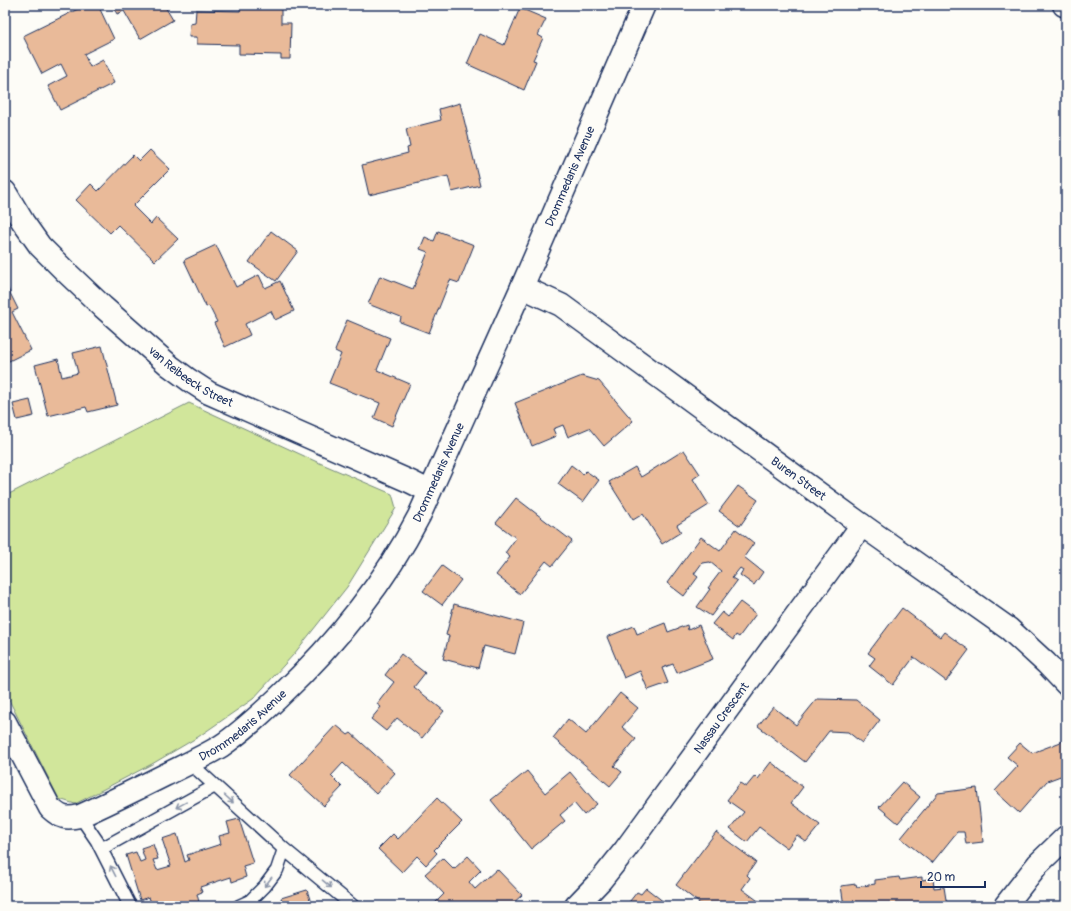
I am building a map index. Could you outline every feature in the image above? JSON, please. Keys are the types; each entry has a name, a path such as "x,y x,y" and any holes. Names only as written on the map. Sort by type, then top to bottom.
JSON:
{"street":[{"name":"Drommedaris Avenue","path":"80,816 221,746 240,732 264,712 295,681 340,632 368,596 406,540 419,516 522,287 644,5"},
{"name":"van Reibeeck Street","path":"5,192 23,222 40,246 86,291 170,366 189,380 209,392 429,491"},
{"name":"Buren Street","path":"522,287 561,305 862,525 1009,629 1046,663 1066,684"},
{"name":"Nassau Crescent","path":"576,906 601,880 625,850 862,525"},
{"path":"5,722 50,808 59,816 69,818 80,816"},
{"path":"1005,906 1038,864 1066,837"}],"lane":[{"path":"190,762 284,849 353,906"},
{"path":"101,849 215,786"},
{"path":"80,816 97,841 130,906"},
{"path":"239,906 250,901 265,886 277,870 284,849"}],"green space":[{"path":"189,403 315,461 392,494 396,508 347,587 294,654 253,699 198,737 152,764 75,804 59,799 5,692 5,496"}],"building":[{"path":"86,5 98,5 114,39 84,54 90,67 103,60 114,83 60,110 48,86 67,76 61,64 42,74 23,36"},
{"path":"112,5 164,5 173,20 140,39 124,11 117,14"},
{"path":"241,5 281,5 281,23 291,23 290,59 281,59 281,55 239,54 239,45 197,44 197,37 189,37 190,24 195,23 196,10 240,11"},
{"path":"520,8 546,19 538,35 543,38 533,60 536,61 524,90 467,64 480,34 504,45"},
{"path":"460,103 480,185 452,192 448,176 369,195 362,165 408,153 407,148 410,147 406,129 441,120 439,109"},
{"path":"150,150 170,169 133,206 151,224 156,218 178,239 155,261 118,225 110,233 76,200 91,184 98,191 133,155 139,161"},
{"path":"271,231 298,251 276,281 249,262"},
{"path":"438,231 474,245 459,283 450,280 429,333 400,322 401,317 368,304 380,276 413,289 428,252 420,249 425,237 434,241"},
{"path":"216,245 236,287 259,275 265,288 280,281 294,311 275,320 271,311 245,324 250,335 225,347 214,323 217,322 209,306 206,307 184,260"},
{"path":"5,283 18,309 12,312 31,350 5,363"},
{"path":"347,320 390,338 377,370 410,384 392,426 374,418 380,403 329,383 341,354 335,351"},
{"path":"102,346 117,405 88,412 86,407 48,416 35,365 58,359 62,377 78,373 73,353"},
{"path":"582,376 599,381 633,421 604,446 589,428 568,437 563,425 553,429 556,436 532,446 515,403"},
{"path":"30,400 34,416 17,420 13,404"},
{"path":"684,450 700,474 693,479 709,505 677,525 681,532 662,544 643,514 633,520 609,482 635,467 641,477"},
{"path":"571,465 583,474 586,471 599,480 583,502 558,484"},
{"path":"738,486 758,500 740,526 719,511"},
{"path":"516,498 572,541 552,566 546,561 520,594 496,575 510,557 505,553 516,538 496,523"},
{"path":"736,529 754,543 744,557 763,572 754,585 740,575 743,570 740,568 732,578 737,581 711,616 697,607 710,589 708,588 721,571 710,562 702,563 694,574 698,577 684,596 667,583 701,537 720,551"},
{"path":"442,566 461,580 442,605 423,591"},
{"path":"740,602 756,614 739,637 736,635 733,640 712,624 722,612 728,617"},
{"path":"454,604 523,623 515,654 484,646 478,668 443,659 449,636 446,635"},
{"path":"902,608 940,637 944,632 969,650 946,681 914,657 893,685 869,666 875,658 868,653"},
{"path":"665,623 668,632 687,625 688,630 699,625 713,659 677,673 673,664 662,668 668,683 648,690 640,671 624,678 607,637 634,626 637,634"},
{"path":"401,654 425,673 414,687 444,711 422,738 397,718 386,731 371,719 381,707 377,704 394,682 385,675"},
{"path":"620,693 638,708 622,727 636,739 614,766 622,772 610,786 553,738 568,719 586,734"},
{"path":"817,699 856,700 880,720 862,743 848,732 829,731 805,762 758,726 773,707 796,725"},
{"path":"336,725 348,735 351,733 395,773 376,794 343,763 331,776 342,787 324,806 290,775"},
{"path":"1066,740 1066,774 1047,781 1019,813 995,791 1018,766 1007,757 1020,743 1032,753"},
{"path":"771,762 803,787 791,803 820,825 806,842 797,835 787,848 759,827 747,842 730,829 744,812 727,800 740,783 746,787 755,776 758,779"},
{"path":"527,771 545,793 570,772 597,804 584,815 574,803 560,815 565,821 531,849 491,800"},
{"path":"902,782 920,797 898,823 879,807"},
{"path":"977,788 983,842 966,844 964,832 957,832 932,863 901,838 938,793"},
{"path":"437,798 462,822 434,850 437,853 426,865 417,856 402,872 378,849 393,834 398,839"},
{"path":"239,819 253,863 243,866 246,877 232,882 231,877 200,887 202,892 197,894 200,906 181,906 179,901 163,906 152,906 149,897 140,900 126,855 136,852 140,862 145,860 141,848 153,844 158,859 153,860 157,870 171,866 162,839 177,834 185,862 189,860 187,855 221,844 219,836 230,833 227,822"},
{"path":"716,832 756,862 747,875 750,878 742,889 761,903 759,906 703,906 676,885"},
{"path":"468,856 481,870 469,882 475,889 497,869 522,895 510,906 432,906 444,894 425,874 443,858 454,869"},
{"path":"899,877 900,880 922,877 922,880 933,878 934,888 944,887 947,906 924,906 924,904 906,906 844,906 841,886 856,884 857,887 875,884 875,880"},
{"path":"646,888 669,906 626,906 637,892 641,894"},
{"path":"307,890 312,906 283,906 281,898"}]}
